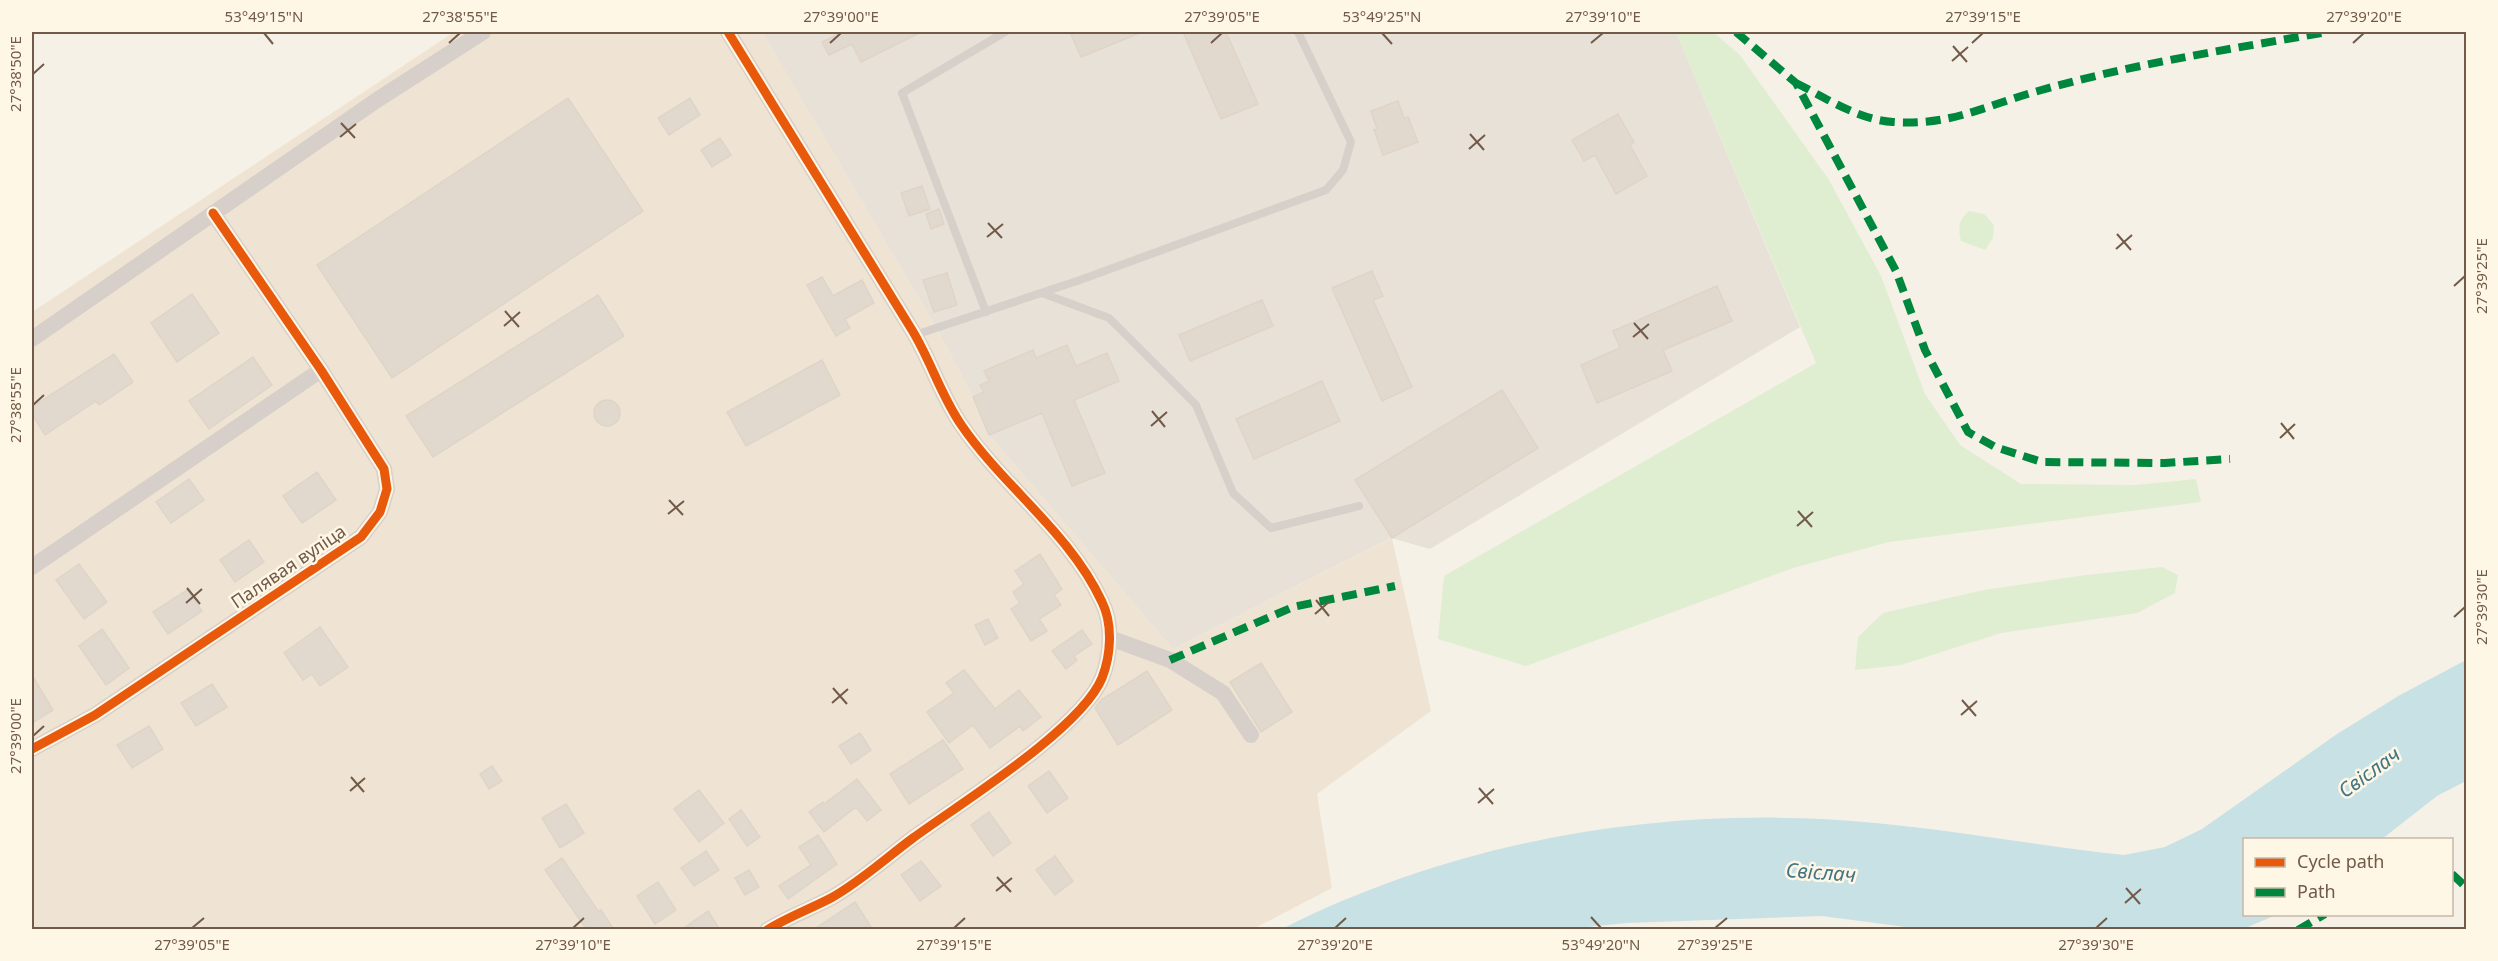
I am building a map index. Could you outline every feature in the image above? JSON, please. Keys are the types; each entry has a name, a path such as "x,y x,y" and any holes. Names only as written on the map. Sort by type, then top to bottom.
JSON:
{"street":[{"path":"32,339 377,100 483,32"},
{"path":"728,32 915,335 966,432 979,450 1038,512 1092,583 1104,605 1110,638 1108,656 1101,679 1088,700 1071,719 1023,759 860,878 831,897 801,910 767,930"},
{"name":"Палявая вуліца","path":"32,749 95,715 361,537 380,512 387,489 384,469 321,370 213,213"},
{"path":"32,567 321,370"},
{"path":"1110,638 1170,660 1223,693 1251,735"}],"lane":[{"path":"986,312 902,93 1005,32"},
{"path":"915,335 1042,293 1326,190 1343,170 1351,142 1298,32"},
{"path":"1042,293 1109,318 1196,405 1233,493 1271,528 1359,506"}],"shaded area":[{"path":"454,32 762,32 937,329 973,397 989,435 1173,649 1392,538 1431,711 1317,794 1332,888 1253,929 32,930 32,312"},
{"path":"762,32 1676,32 1800,327 1430,549 1391,538 1173,649 989,435 973,397 937,329"}],"green space":[{"path":"1676,32 1713,32 1740,55 1829,180 1881,276 1925,394 1960,445 2021,484 2135,485 2196,479 2201,502 1889,542 1793,568 1526,666 1438,639 1444,576 1816,363"},
{"path":"1969,211 1984,214 1994,225 1993,238 1985,250 1961,241 1960,224"},
{"path":"2162,567 2178,575 2175,593 2137,613 2001,633 1901,665 1855,670 1858,637 1883,613 1984,590 2086,575"}],"water":[{"name":"Свіслач","path":"2466,660 2466,781 2437,796 2383,838 2243,838 2243,916 2274,916 2243,929 1928,930 1822,916 1627,923 1557,930 1282,929 1345,900 1410,875 1477,855 1545,839 1614,828 1683,821 1753,818 1822,819 1935,830 2124,855 2165,847 2202,829 2337,734 2400,695"}],"building":[{"path":"842,32 921,32 861,62 852,44 829,55 822,42"},
{"path":"1070,32 1142,32 1081,57"},
{"path":"1183,32 1226,32 1258,104 1221,119"},
{"path":"568,98 643,211 392,378 317,265"},
{"path":"690,98 700,115 669,135 658,118"},
{"path":"1398,101 1404,118 1408,117 1418,142 1383,155 1374,130 1377,129 1371,111"},
{"path":"1618,114 1634,142 1630,145 1647,176 1616,194 1595,155 1584,161 1572,140"},
{"path":"720,138 731,155 712,167 701,150"},
{"path":"922,186 930,209 909,216 901,193"},
{"path":"939,209 944,224 931,229 926,214"},
{"path":"1372,271 1383,296 1373,300 1412,387 1382,401 1332,288"},
{"path":"947,273 957,305 934,312 923,280"},
{"path":"822,277 833,296 862,280 874,303 845,319 850,328 836,336 807,285"},
{"path":"1717,286 1732,321 1663,350 1672,371 1597,403 1581,365 1620,348 1613,331"},
{"path":"192,294 219,333 177,362 151,323"},
{"path":"598,295 624,336 433,457 406,416"},
{"path":"1262,300 1273,326 1190,361 1179,335"},
{"path":"1067,345 1076,366 1107,353 1119,381 1074,400 1105,473 1072,486 1042,413 989,435 973,397 984,392 980,385 989,381 984,371 1033,350 1036,358"},
{"path":"114,354 133,382 99,405 96,401 45,435 32,414 32,407"},
{"path":"253,357 272,385 209,429 189,401"},
{"path":"822,360 840,395 746,446 727,412"},
{"path":"1322,381 1340,421 1254,459 1236,419"},
{"path":"1502,390 1538,448 1392,538 1355,480"},
{"path":"607,400 616,404 620,413 616,422 607,426 598,422 594,413 598,404"},
{"path":"317,472 336,500 302,523 283,496"},
{"path":"189,479 204,500 171,523 156,502"},
{"path":"249,540 264,562 235,582 220,560"},
{"path":"1040,554 1062,589 1054,595 1061,605 1039,619 1047,631 1031,641 1011,609 1020,603 1013,592 1024,584 1015,571"},
{"path":"79,564 107,602 84,619 56,580"},
{"path":"187,590 202,611 168,634 153,612"},
{"path":"988,619 998,638 985,645 975,625"},
{"path":"320,627 348,667 320,686 312,674 303,680 284,653"},
{"path":"102,629 129,668 106,685 79,646"},
{"path":"1082,630 1092,644 1074,656 1077,660 1066,669 1052,651"},
{"path":"1261,663 1292,712 1261,732 1230,682"},
{"path":"964,670 995,709 1019,690 1041,717 1023,731 1020,726 990,748 973,725 949,743 927,712 954,693 946,683"},
{"path":"1147,671 1172,710 1118,745 1095,708 1101,700"},
{"path":"32,675 53,710 32,723"},
{"path":"212,684 227,707 196,726 181,703"},
{"path":"149,726 163,749 132,768 117,745"},
{"path":"860,733 871,750 851,764 839,746"},
{"path":"943,740 963,769 909,804 890,774"},
{"path":"492,766 502,781 489,789 480,774"},
{"path":"1049,771 1068,798 1047,813 1028,786"},
{"path":"857,779 881,810 867,821 856,807 824,832 809,812 823,802 824,804"},
{"path":"699,790 724,823 699,842 674,809"},
{"path":"566,804 584,833 560,848 542,818"},
{"path":"741,810 760,837 747,846 729,819"},
{"path":"989,812 1011,843 993,856 971,825"},
{"path":"818,835 837,864 788,899 779,886 811,865 799,847"},
{"path":"706,851 719,870 694,886 681,868"},
{"path":"1055,856 1073,881 1055,895 1036,870"},
{"path":"562,858 598,911 601,910 614,930 587,930 545,870"},
{"path":"921,861 941,886 920,901 901,875"},
{"path":"749,870 759,887 745,895 735,878"},
{"path":"658,882 676,910 655,924 637,896"},
{"path":"855,902 873,930 813,930"},
{"path":"708,911 720,930 681,930"}],"marked path":[{"path":"1736,32 1796,83 1896,271 1925,350 1968,432 1995,447 2042,462 2165,463 2230,459"},
{"path":"1796,83 1855,113 1868,117 1893,122 1933,121 1967,114 2073,81 2182,58 2327,32"},
{"path":"1170,660 1293,607 1395,586"},
{"path":"2453,875 2466,887"},
{"path":"2298,930 2322,916"}],"cycle path":[{"path":"728,32 912,330 962,426 997,470 1055,532 1089,577 1106,611 1110,640 1102,678 1090,698 1046,742 852,885 767,930"},
{"path":"32,749 95,715 361,537 380,512 387,489 384,469 321,370 213,213"}]}
